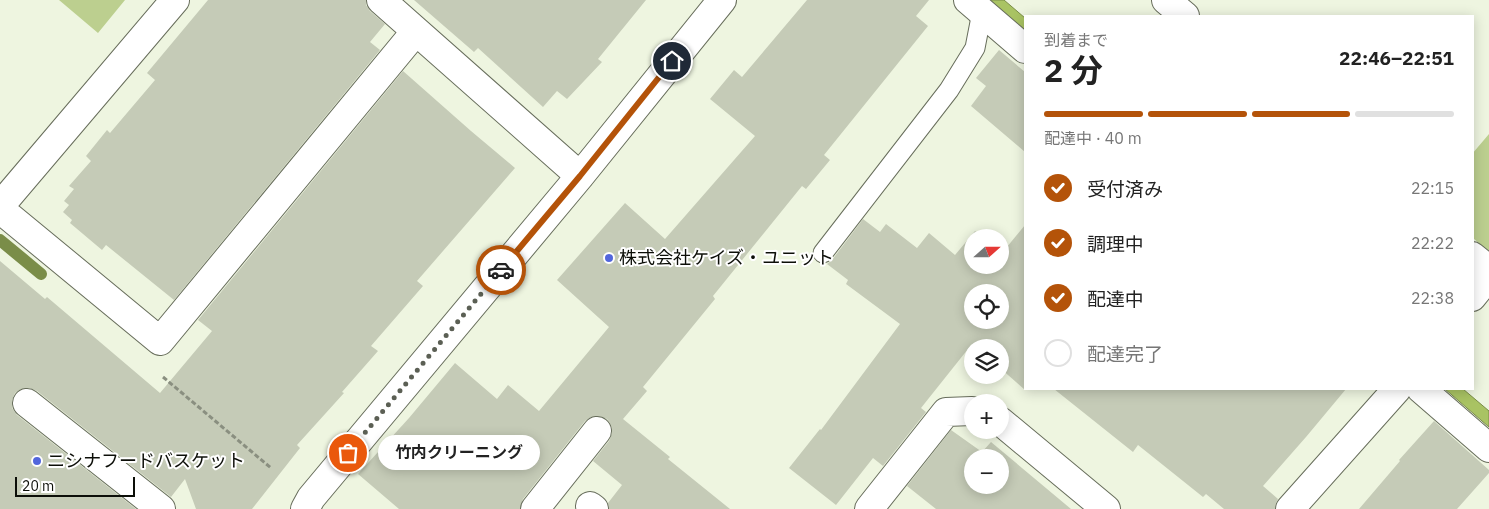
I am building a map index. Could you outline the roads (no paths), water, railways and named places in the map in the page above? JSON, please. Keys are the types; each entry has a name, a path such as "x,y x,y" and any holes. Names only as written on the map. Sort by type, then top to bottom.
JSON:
{"street":[{"path":"175,0 0,208 160,341 416,31"},
{"path":"381,0 580,176"},
{"path":"1166,0 1184,15"},
{"path":"305,509 312,498 580,176 718,1"},
{"path":"975,6 1024,48"},
{"path":"1474,258 1489,270"},
{"path":"1474,294 1489,276"},
{"path":"1290,509 1396,390"},
{"path":"1422,390 1489,448"},
{"path":"27,402 161,509"},
{"path":"869,509 946,412 964,411"},
{"path":"1009,428 1106,509"},
{"path":"535,509 598,431"}],"lane":[{"path":"823,253 949,90 975,48 975,6"}],"waterway":[{"path":"0,240 41,274"}],"place":[{"name":"株式会社ケイズ・ユニット","path":"609,258"},
{"name":"竹内クリーニング","path":"348,453"},
{"name":"ニシナフードバスケット","path":"37,461"}]}
